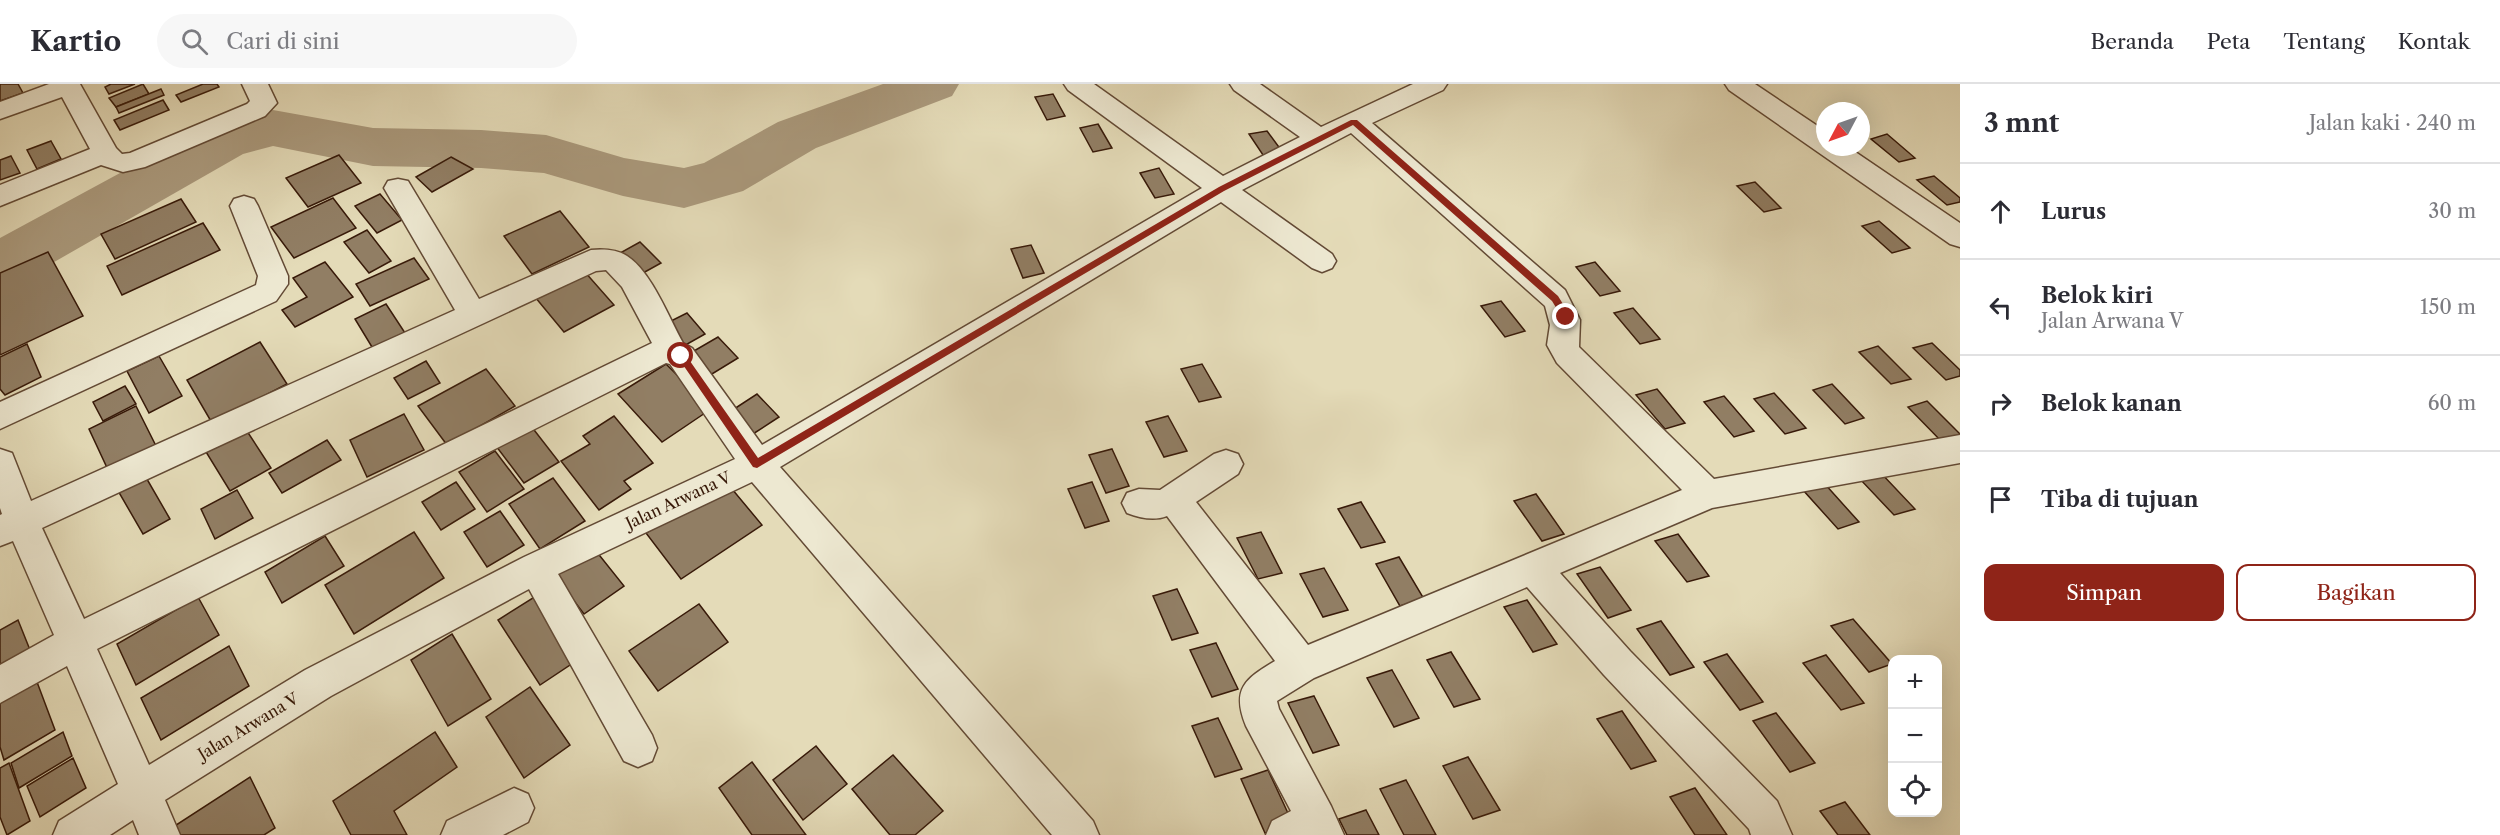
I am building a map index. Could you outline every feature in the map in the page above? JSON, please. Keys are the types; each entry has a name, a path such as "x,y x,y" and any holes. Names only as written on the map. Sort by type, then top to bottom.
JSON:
{"street":[{"path":"0,111 68,85 105,153 115,163 128,163 247,115 264,103 255,84"},
{"path":"1077,84 1322,261"},
{"path":"1244,84 1319,138"},
{"name":"Jalan Arwana V","path":"73,835 318,683 536,568 757,464 1221,189 1354,122 1393,91 1434,84"},
{"path":"1738,84 1816,138"},
{"path":"1354,122 1555,298 1566,317 1562,345 1568,355 1708,494"},
{"path":"0,196 105,153"},
{"path":"1842,156 1960,237"},
{"path":"398,188 473,315"},
{"path":"0,416 267,292 273,284 273,276 244,206"},
{"path":"11,526 591,261 607,259 620,265 634,283 672,351 681,356 757,464 1079,835"},
{"path":"0,684 75,642 661,352 672,351"},
{"path":"1309,830 1260,713 1258,699 1263,689 1301,666 1708,494 1960,449"},
{"path":"0,463 11,526 75,642 160,835"},
{"path":"1139,503 1160,504 1174,499 1226,464"},
{"path":"1174,499 1301,666"},
{"path":"536,568 638,748"},
{"path":"1534,569 1617,663 1763,815 1772,835"},
{"path":"461,835 514,808"}],"building":[{"path":"0,84 18,84 23,93 0,101"},
{"path":"111,84 135,84 109,94 105,87"},
{"path":"143,84 149,94 116,107 109,98"},
{"path":"203,84 217,84 219,87 181,102 176,95"},
{"path":"161,89 164,95 119,113 116,107"},
{"path":"1053,94 1065,116 1047,120 1035,97"},
{"path":"163,100 169,110 120,130 114,120"},
{"path":"1098,124 1112,148 1093,152 1080,128"},
{"path":"1267,131 1284,154 1265,158 1249,134"},
{"path":"1887,134 1915,158 1899,162 1871,139"},
{"path":"51,141 61,159 37,169 27,150"},
{"path":"339,155 361,183 308,207 286,178"},
{"path":"11,156 20,173 0,180 0,160"},
{"path":"451,157 473,169 432,192 416,177"},
{"path":"1159,168 1174,194 1155,198 1140,173"},
{"path":"1934,176 1960,198 1960,202 1947,205 1917,180"},
{"path":"1755,182 1781,208 1764,212 1737,186"},
{"path":"380,194 402,220 377,233 355,206"},
{"path":"333,198 356,228 294,258 271,227"},
{"path":"181,199 196,222 115,259 101,234"},
{"path":"560,211 589,247 532,274 504,236"},
{"path":"1879,221 1910,248 1892,253 1862,226"},
{"path":"203,223 220,250 122,295 107,266"},
{"path":"367,230 391,261 369,273 344,242"},
{"path":"640,242 661,263 634,278 613,257"},
{"path":"1031,245 1044,273 1023,278 1011,249"},
{"path":"48,252 83,316 0,355 0,273"},
{"path":"414,258 429,279 370,306 356,284"},
{"path":"325,262 353,297 295,327 282,310 307,297 293,278"},
{"path":"1595,262 1620,291 1600,296 1576,267"},
{"path":"584,271 614,305 564,332 535,297"},
{"path":"1501,301 1525,331 1505,337 1481,306"},
{"path":"386,304 407,336 375,352 355,319"},
{"path":"1633,308 1660,339 1640,344 1614,313"},
{"path":"687,313 705,334 682,347 663,325"},
{"path":"718,337 738,358 707,377 687,355"},
{"path":"260,342 287,384 212,423 187,380"},
{"path":"1932,343 1960,370 1960,376 1946,380 1913,348"},
{"path":"27,344 41,377 5,395 0,389 0,357"},
{"path":"1878,346 1911,379 1891,384 1859,352"},
{"path":"159,356 182,396 149,413 127,371"},
{"path":"426,361 440,383 408,399 394,378"},
{"path":"666,364 711,409 662,442 618,394"},
{"path":"1202,364 1221,397 1199,402 1181,369"},
{"path":"486,369 515,406 447,445 418,406"},
{"path":"1832,384 1864,418 1845,424 1813,390"},
{"path":"125,386 136,404 103,421 93,402"},
{"path":"1657,389 1685,423 1665,429 1636,395"},
{"path":"1774,393 1806,428 1785,434 1754,399"},
{"path":"757,394 779,417 753,434 731,411"},
{"path":"1724,396 1754,431 1734,437 1704,402"},
{"path":"1927,401 1960,436 1942,442 1908,407"},
{"path":"136,406 157,448 109,472 89,429"},
{"path":"404,414 424,450 367,477 350,440"},
{"path":"614,416 653,463 624,481 631,489 599,510 561,461 590,444 583,436"},
{"path":"1168,416 1187,451 1164,457 1146,422"},
{"path":"243,425 271,468 230,491 203,447"},
{"path":"531,426 559,462 524,483 496,446"},
{"path":"327,440 341,460 282,493 269,473"},
{"path":"1112,449 1129,486 1106,493 1089,455"},
{"path":"495,451 524,489 487,512 459,472"},
{"path":"1879,471 1915,509 1894,515 1858,477"},
{"path":"144,474 170,519 143,534 117,489"},
{"path":"553,478 585,521 540,549 509,504"},
{"path":"456,482 475,509 441,530 422,502"},
{"path":"1092,482 1109,521 1085,528 1068,489"},
{"path":"727,483 762,525 681,579 646,533"},
{"path":"1824,483 1859,522 1838,529 1803,490"},
{"path":"237,490 253,518 215,539 201,509"},
{"path":"1536,494 1564,534 1542,541 1514,501"},
{"path":"1361,502 1385,542 1361,548 1338,509"},
{"path":"500,511 524,545 487,567 464,532"},
{"path":"414,532 444,578 354,634 325,585"},
{"path":"1261,532 1282,573 1258,579 1237,538"},
{"path":"1678,534 1709,576 1687,582 1655,541"},
{"path":"325,536 344,566 282,603 265,572"},
{"path":"592,546 624,586 584,614 552,572"},
{"path":"1399,557 1424,599 1400,606 1376,564"},
{"path":"1600,567 1631,610 1608,618 1577,574"},
{"path":"1324,568 1348,610 1323,617 1300,574"},
{"path":"1177,589 1198,633 1172,640 1153,596"},
{"path":"536,596 579,659 540,685 498,620"},
{"path":"198,597 219,635 136,685 117,644"},
{"path":"1527,600 1557,644 1533,652 1504,607"},
{"path":"699,604 728,642 658,691 629,651"},
{"path":"1853,619 1888,659 1888,665 1869,672 1831,626"},
{"path":"18,620 32,655 0,674 0,630"},
{"path":"1661,621 1694,667 1670,675 1637,629"},
{"path":"452,634 491,699 448,726 411,660"},
{"path":"1216,643 1238,689 1212,697 1190,650"},
{"path":"229,646 249,686 161,740 141,698"},
{"path":"1451,652 1480,699 1454,707 1427,660"},
{"path":"1727,654 1763,702 1740,710 1704,662"},
{"path":"1826,655 1864,703 1841,710 1803,663"},
{"path":"1392,670 1419,718 1394,727 1367,678"},
{"path":"34,674 55,730 4,760 0,747 0,693"},
{"path":"530,687 570,745 524,778 486,717"},
{"path":"1314,696 1339,745 1313,753 1288,703"},
{"path":"1622,711 1656,761 1631,769 1597,719"},
{"path":"1776,713 1815,763 1790,772 1753,721"},
{"path":"1218,718 1242,769 1215,777 1192,726"},
{"path":"63,732 72,756 19,788 11,763"},
{"path":"435,732 457,767 394,811 407,835 351,835 333,801"},
{"path":"816,746 847,784 803,820 773,780"},
{"path":"893,755 943,811 915,835 890,835 852,789"},
{"path":"1468,757 1500,810 1473,819 1443,766"},
{"path":"73,758 86,788 40,817 27,786"},
{"path":"752,762 806,835 752,835 719,788"},
{"path":"9,763 30,821 7,835 0,817 0,768"},
{"path":"1268,770 1293,824 1265,833 1241,779"},
{"path":"250,777 275,828 264,835 177,835 173,827"},
{"path":"1406,780 1436,835 1404,835 1380,789"},
{"path":"1695,788 1727,835 1695,835 1670,797"},
{"path":"1845,802 1870,835 1838,835 1820,811"},
{"path":"1366,810 1379,835 1347,835 1339,819"}],"waterway":[{"path":"0,265 225,140 273,128 373,147 481,149 546,154 623,177 684,188 723,177 797,135 933,84"}],"route":[{"path":"681,356 757,464 1221,189 1354,122 1555,298 1566,317"}]}
